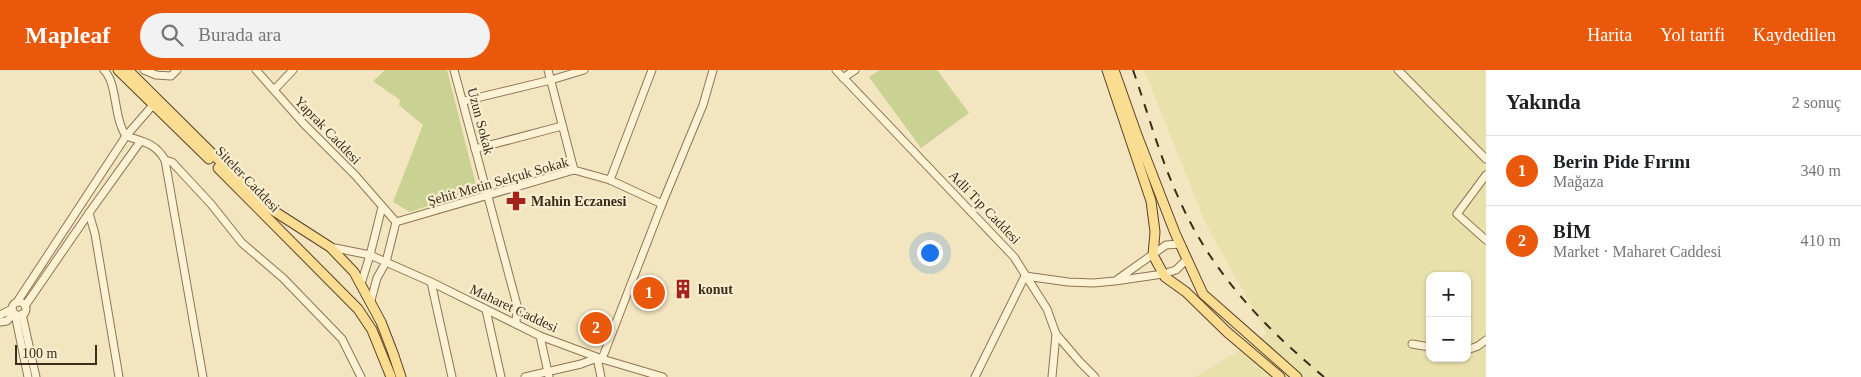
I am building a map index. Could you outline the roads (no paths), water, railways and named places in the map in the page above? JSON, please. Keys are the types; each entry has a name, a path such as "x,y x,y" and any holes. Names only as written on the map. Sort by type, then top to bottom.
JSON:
{"main road":[{"name":"Siteler Caddesi","path":"118,70 348,297 372,330 391,377"},
{"name":"Siteler Caddesi","path":"128,70 263,204 330,247 354,272 370,300 394,353 401,377"},
{"path":"1107,70 1151,201 1155,232 1153,254 1165,277 1186,292 1227,332 1280,377"},
{"path":"1114,70 1137,135 1180,244 1203,294 1297,377"},
{"path":"348,297 361,284"},
{"path":"358,309 362,308 370,300"}],"street":[{"path":"104,70 110,76 117,116 126,136 140,142 149,143 159,149 166,160 203,377"},
{"path":"144,70 171,76 177,70"},
{"name":"Yaprak Caddesi","path":"256,70 303,123 355,175 396,222"},
{"path":"274,90 294,70"},
{"name":"Uzun Sokak","path":"454,70 464,101 517,305 516,324"},
{"path":"548,70 574,170"},
{"path":"464,101 584,70"},
{"path":"610,180 652,70"},
{"path":"601,377 599,359 703,105 713,70"},
{"name":"Adli Tıp Caddesi","path":"836,70 1014,256 1047,309 1056,334 1096,377"},
{"path":"843,78 855,70"},
{"path":"1398,70 1486,159"},
{"path":"36,377 14,305 126,136 153,105"},
{"path":"475,149 562,126"},
{"path":"0,315 25,312 25,306 140,142"},
{"path":"166,160 172,162 211,204 242,243 283,278 342,339 362,377"},
{"name":"Şehit Metin Selçuk Sokak","path":"396,222 574,170 610,180 662,204"},
{"path":"1486,174 1458,214 1486,240"},
{"path":"361,284 382,207"},
{"path":"89,213 95,234 119,377"},
{"path":"370,300 377,278 386,262 396,222"},
{"path":"1115,280 1166,245 1180,244"},
{"path":"330,247 370,255 386,262"},
{"path":"976,377 1025,276 1068,282 1093,283 1164,274 1176,270 1187,259"},
{"name":"Maharet Caddesi","path":"386,262 540,336 641,374 663,377"},
{"path":"431,282 452,377"},
{"path":"17,302 23,303 25,306"},
{"path":"486,310 501,377"},
{"path":"0,322 7,321 16,313"},
{"path":"16,313 28,377"},
{"path":"1052,377 1056,334"},
{"path":"540,336 549,374"},
{"path":"1471,349 1486,340"},
{"path":"1412,344 1426,346"},
{"path":"525,377 549,374 599,359"}],"railway":[{"path":"1133,70 1172,183 1192,226 1207,251 1241,297 1260,318 1324,377"}],"place":[{"name":"Mahin Eczanesi","path":"516,201"},
{"name":"konut","path":"683,289"},
{"name":"Berin Pide Fırını","path":"649,293"},
{"name":"BİM","path":"596,328"}]}
